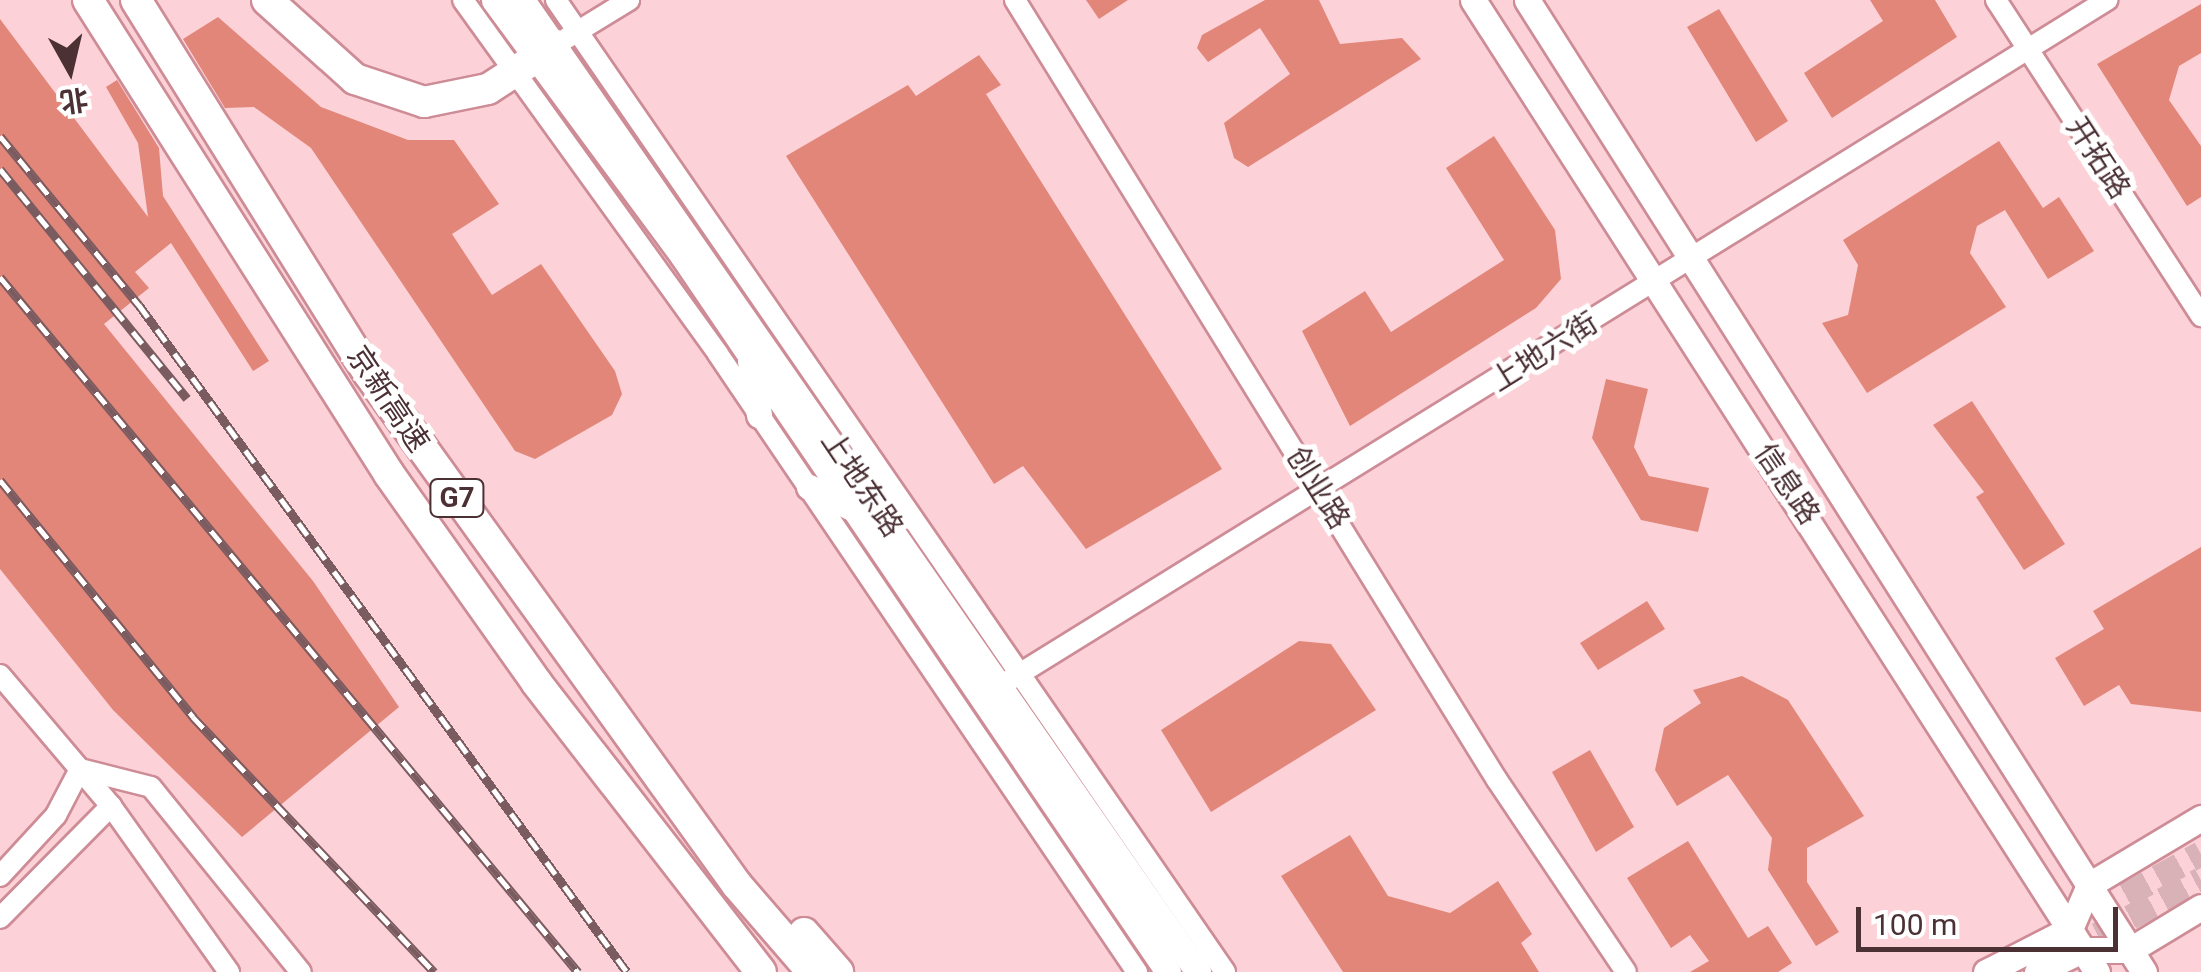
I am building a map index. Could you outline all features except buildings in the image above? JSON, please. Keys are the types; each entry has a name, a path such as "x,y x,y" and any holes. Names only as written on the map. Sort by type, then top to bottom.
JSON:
{"highway":[{"name":"京新高速","path":"88,0 389,474 536,682 761,972"},
{"name":"京新高速","path":"136,0 369,374 653,771 812,972"},
{"path":"267,0 355,78 390,95 455,101 547,51"},
{"path":"653,771 838,972"}],"main road":[{"name":"上地东路","path":"494,0 547,51 1012,678 1015,726 1168,972"},
{"name":"上地东路","path":"522,0 547,51 979,698 1015,726 1198,972"},
{"name":"信息路","path":"1473,0 2097,972"},
{"name":"信息路","path":"1527,0 1686,260 2137,961"},
{"path":"748,351 758,415"},
{"path":"809,487 854,509"},
{"path":"2037,972 2076,940 2090,884 2201,818"},
{"path":"1986,972 2076,940 2137,961 2201,907"}],"street":[{"path":"463,0 547,51 758,415 809,487 1225,972"},
{"path":"547,51 556,0"},
{"path":"547,51 629,0"},
{"name":"创业路","path":"1015,0 1321,494 1626,972"},
{"name":"开拓路","path":"1996,0 2201,316"},
{"name":"上地六街","path":"979,698 1321,494 1686,260 2107,0"},
{"path":"0,676 111,806 229,972"},
{"path":"1015,726 1136,972"},
{"path":"0,876 56,815 80,769"},
{"path":"80,769 151,787 301,972"},
{"path":"0,918 111,806"}],"tunnel":[{"path":"2061,931 2201,853"},
{"path":"2065,952 2201,879"}],"railway":[{"path":"0,136 139,305 627,972"},
{"path":"0,169 187,398"},
{"path":"0,277 578,972"},
{"path":"0,480 193,717 434,972"}]}
